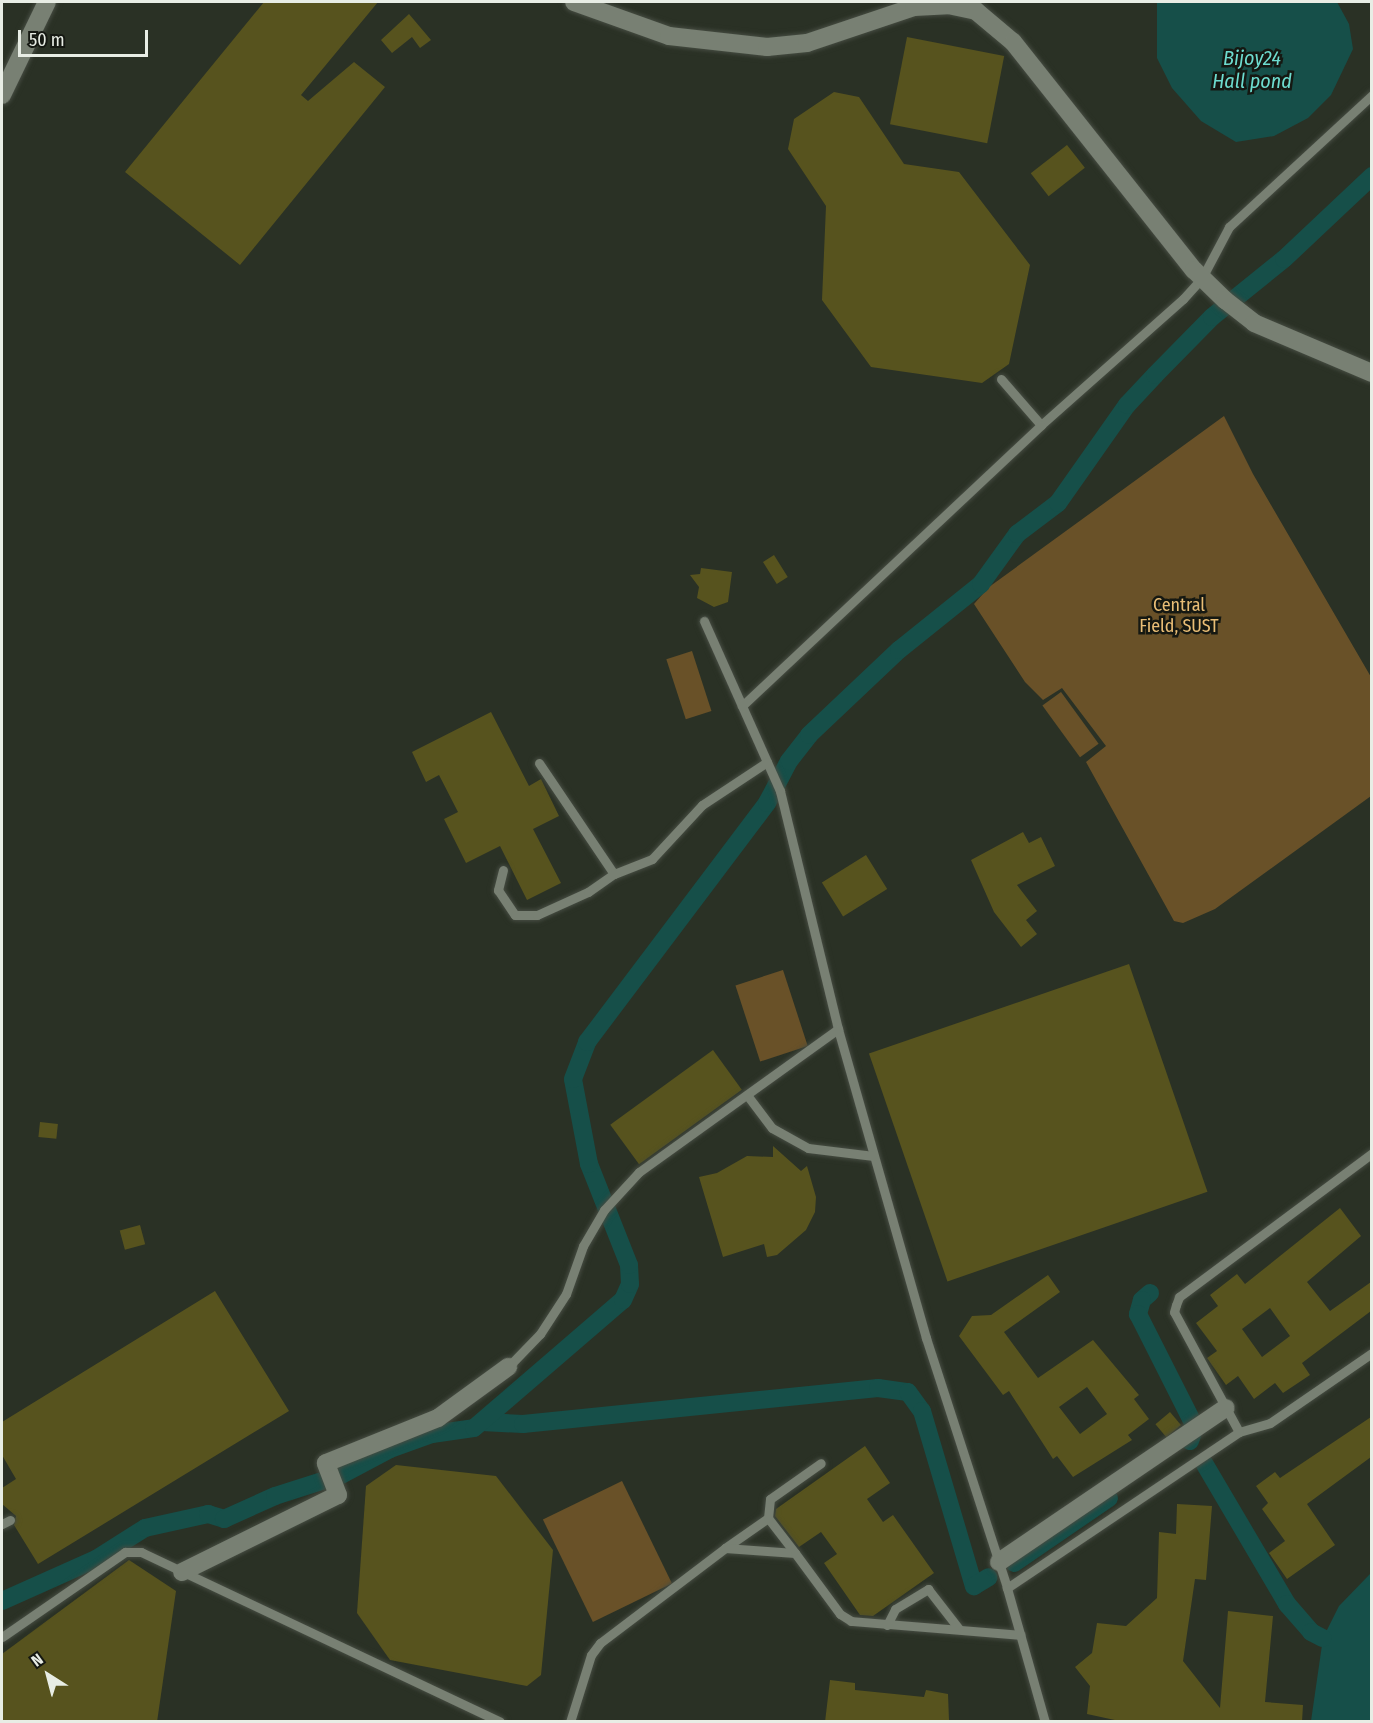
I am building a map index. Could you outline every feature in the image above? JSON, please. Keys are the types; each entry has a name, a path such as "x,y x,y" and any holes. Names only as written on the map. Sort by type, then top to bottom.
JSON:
{"street":[{"path":"2,95 47,2"},
{"path":"574,2 617,10 696,41 767,47 807,43 914,8 948,5 976,11 1013,42 1202,278 1229,303 1254,323 1371,373"},
{"path":"182,1572 338,1495 326,1463 438,1418 508,1367"},
{"path":"999,1562 1226,1408"}],"lane":[{"path":"742,706 1041,425 1202,278 1229,227 1371,95"},
{"path":"1001,379 1041,425"},
{"path":"704,621 780,791 838,1029 926,1338 999,1562 1045,1722"},
{"path":"503,870 498,890 515,915 537,915 588,892 614,874 652,859 702,805 767,762"},
{"path":"539,763 614,874"},
{"path":"508,1367 540,1334 566,1294 583,1246 604,1210 639,1172 838,1029"},
{"path":"747,1095 772,1128 808,1148 874,1155"},
{"path":"1239,1432 1174,1312 1179,1298 1371,1154"},
{"path":"1007,1588 1239,1432 1270,1423 1371,1353"},
{"path":"821,1463 770,1499 768,1518 840,1614 851,1621 1020,1635"},
{"path":"570,1722 591,1655 600,1643 768,1518"},
{"path":"725,1548 795,1553"},
{"path":"2,1637 125,1552 141,1552 500,1722"},
{"path":"887,1625 895,1609 928,1589 959,1629"}],"green space":[{"name":"Central Field, SUST","path":"1224,416 1253,474 1371,677 1371,796 1215,909 1183,923 1174,921 1086,762 1106,746 1062,688 1043,700 1025,682 974,604 989,587"},
{"path":"692,651 711,711 686,719 666,659"},
{"path":"1061,692 1099,744 1080,757 1042,706"},
{"path":"783,970 808,1046 760,1062 735,985"},
{"path":"622,1481 672,1583 593,1622 543,1520"}],"water":[{"name":"Bijoy24 Hall pond","path":"1157,2 1337,2 1349,24 1353,49 1331,95 1308,118 1274,136 1236,142 1201,121 1172,88 1157,58"},
{"path":"1371,1573 1371,1721 1311,1721 1323,1638 1339,1606"}],"building":[{"path":"264,2 378,2 301,95 308,101 354,62 385,87 240,265 125,172"},
{"path":"409,14 431,40 420,48 412,37 392,53 381,40"},
{"path":"907,37 1004,56 987,143 890,124"},
{"path":"834,92 859,97 904,164 959,172 1030,265 1009,364 982,383 871,367 822,300 826,206 788,149 794,119"},
{"path":"1067,145 1085,168 1049,196 1031,173"},
{"path":"774,555 788,577 777,584 763,562"},
{"path":"701,568 732,572 728,602 714,607 697,598 699,587 690,575 700,574"},
{"path":"491,712 529,786 541,779 559,816 533,829 561,883 527,900 500,846 466,863 444,819 458,812 439,775 426,782 412,752"},
{"path":"1023,832 1029,843 1041,837 1055,866 1017,885 1037,911 1026,920 1037,934 1021,947 994,912 971,860"},
{"path":"866,855 887,889 843,916 822,883"},
{"path":"1129,964 1207,1192 947,1281 869,1054"},
{"path":"713,1050 742,1090 639,1164 610,1125"},
{"path":"40,1122 58,1124 56,1139 38,1137"},
{"path":"773,1146 801,1171 807,1166 816,1197 815,1212 806,1230 777,1255 767,1257 764,1244 723,1257 699,1177 717,1173 747,1156 773,1157"},
{"path":"1340,1208 1361,1236 1307,1282 1330,1311 1371,1282 1371,1311 1302,1363 1310,1375 1283,1393 1275,1383 1254,1399 1238,1376 1226,1385 1207,1358 1217,1351 1196,1323 1218,1306 1210,1295 1237,1274 1245,1284","holes":["1270,1308 1290,1336 1262,1357 1242,1329"]},
{"path":"140,1225 145,1244 125,1250 120,1230"},
{"path":"1048,1275 1060,1292 1004,1332 1038,1378 1093,1340 1139,1395 1134,1399 1149,1419 1128,1435 1132,1440 1073,1477 1057,1456 1053,1459 1009,1391 1003,1395 959,1336 972,1316 991,1315","holes":["1087,1387 1107,1414 1080,1434 1059,1407"]},
{"path":"215,1291 289,1411 38,1564 14,1525 16,1516 2,1504 2,1488 16,1479 2,1455 2,1422"},
{"path":"1170,1412 1181,1425 1166,1437 1155,1424"},
{"path":"1371,1417 1371,1457 1307,1504 1335,1545 1287,1579 1269,1553 1285,1541 1262,1509 1268,1503 1256,1486 1275,1472 1280,1478"},
{"path":"865,1446 890,1483 867,1499 883,1522 893,1515 934,1573 873,1616 860,1615 824,1563 837,1554 821,1532 799,1547 775,1516 776,1509"},
{"path":"396,1465 496,1476 553,1550 541,1675 527,1686 390,1660 357,1613 366,1486"},
{"path":"1177,1504 1212,1506 1206,1580 1195,1579 1183,1661 1220,1708 1228,1611 1273,1616 1265,1702 1303,1705 1302,1722 1124,1722 1087,1714 1090,1686 1075,1667 1092,1653 1097,1623 1126,1626 1157,1598 1159,1532 1176,1534"},
{"path":"129,1560 176,1591 157,1722 2,1722 2,1654"},
{"path":"830,1680 855,1683 855,1690 924,1697 926,1690 948,1694 949,1720 825,1722"}],"waterway":[{"path":"2,1601 96,1559 145,1528 208,1514 224,1519 275,1496 341,1475 390,1449 432,1434 474,1428 623,1300 630,1284 629,1265 589,1164 573,1079 587,1042 767,803 789,761 809,735 899,650 981,584 1017,534 1058,503 1127,405 1155,375 1212,317 1284,259 1372,176"},
{"path":"1150,1293 1142,1300 1138,1314 1195,1427 1190,1441"},
{"path":"482,1422 523,1424 878,1388 908,1392 922,1411 974,1586 989,1577"},
{"path":"1204,1463 1287,1604 1311,1632 1323,1638"},
{"path":"1014,1563 1109,1498"}]}
